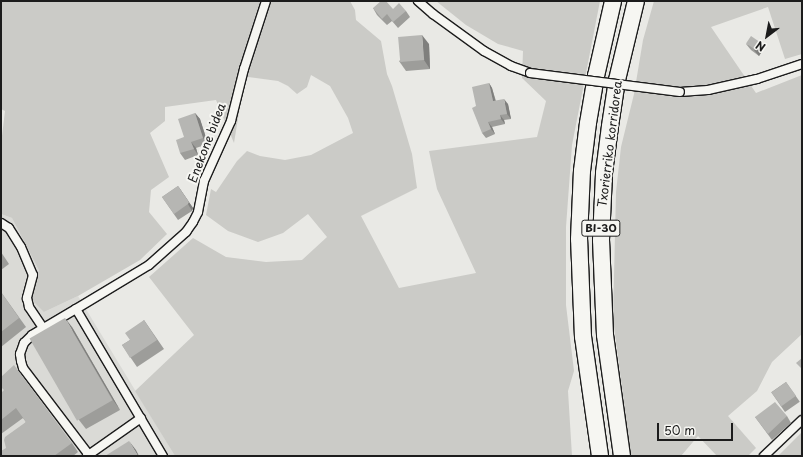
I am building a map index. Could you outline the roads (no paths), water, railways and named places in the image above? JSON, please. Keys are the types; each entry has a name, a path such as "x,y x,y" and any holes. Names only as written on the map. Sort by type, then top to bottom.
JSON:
{"highway":[{"name":"Txorierriko korridorea","path":"600,456 583,337 579,239 582,171 588,123 596,76 613,1"},
{"name":"Txorierriko korridorea","path":"622,456 605,335 601,240 604,173 610,126 618,80 636,1"}],"street":[{"name":"Enekone bidea","path":"88,456 23,368 20,354 24,343 43,328 149,265 186,232 198,212 204,181 232,121 244,69 266,1"},
{"path":"418,1 433,14 484,51 511,66 530,73 680,92 708,90 750,81 802,64"},
{"path":"1,223 9,228 21,247 33,275 27,298 29,307 43,328"},
{"path":"76,309 163,456"},
{"path":"88,456 141,418"},
{"path":"764,456 802,420"}]}
